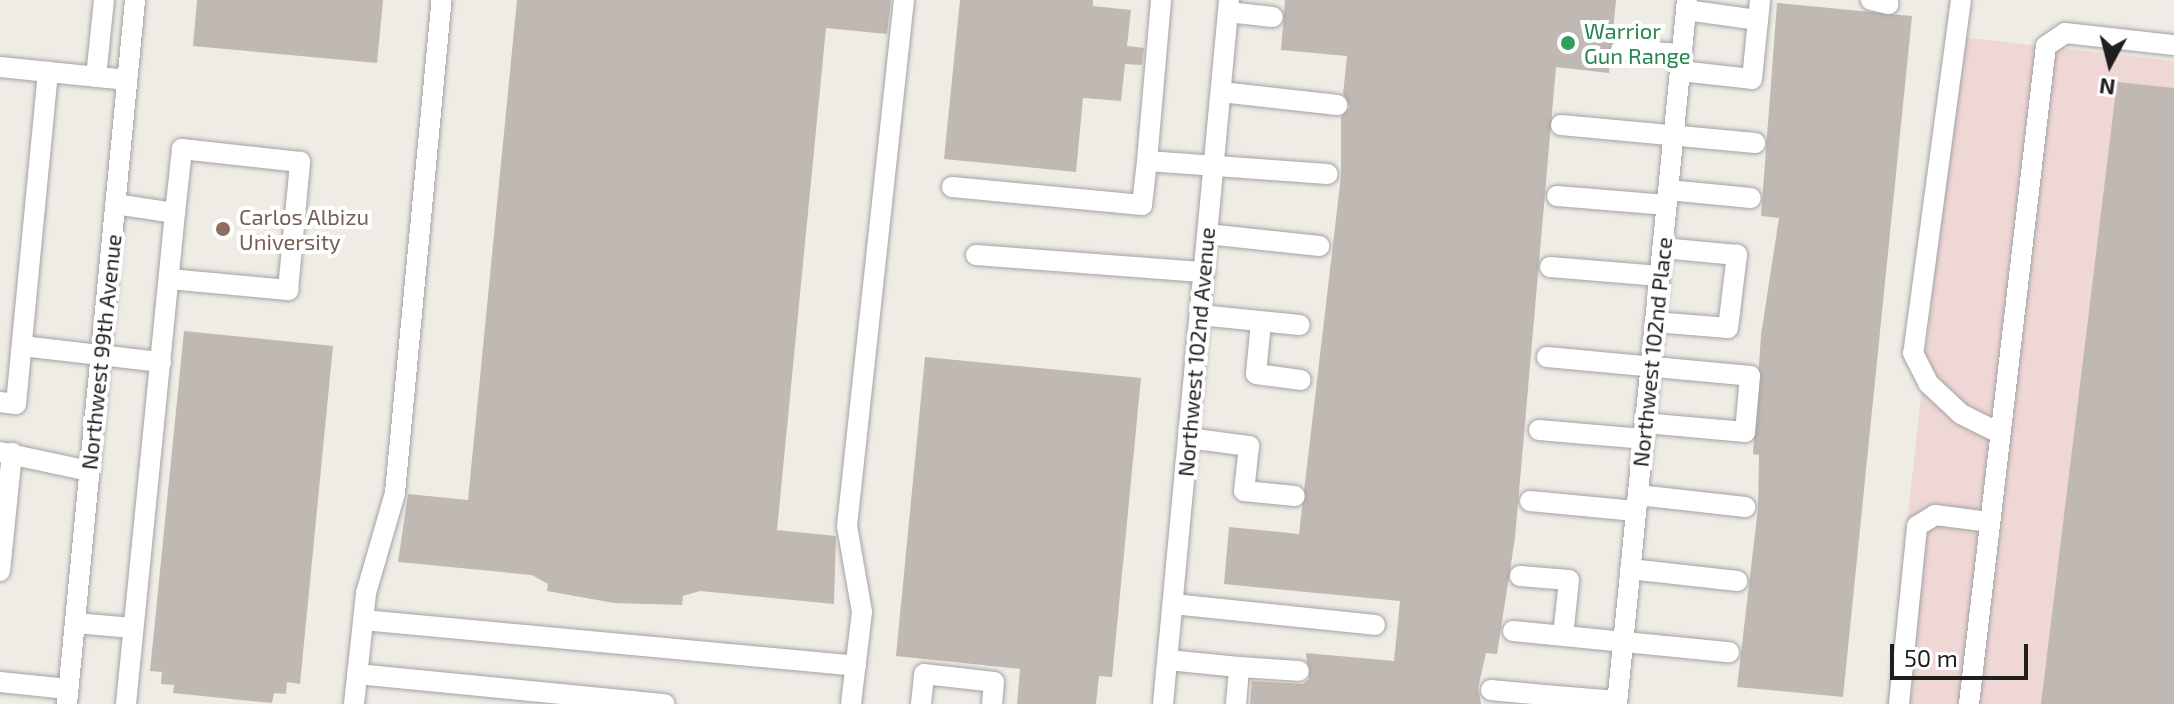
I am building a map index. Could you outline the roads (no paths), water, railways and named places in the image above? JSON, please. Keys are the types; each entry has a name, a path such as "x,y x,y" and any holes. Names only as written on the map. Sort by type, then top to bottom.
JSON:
{"street":[{"path":"96,77 104,0"},
{"name":"Northwest 99th Avenue","path":"68,697 135,0"},
{"path":"354,704 363,620 395,493 442,0"},
{"path":"851,704 862,612 847,526 904,0"},
{"path":"952,187 1142,205 1161,0"},
{"path":"1961,0 1913,353 1928,383 1961,414 1999,433"},
{"path":"1621,50 1752,79 1759,10 1686,5"},
{"name":"Northwest 102nd Place","path":"1617,703 1686,5"},
{"path":"1229,6 1273,17"},
{"name":"Northwest 102nd Avenue","path":"1163,704 1229,6"},
{"path":"1969,704 2046,46 2065,33 2174,45"},
{"path":"0,67 127,80"},
{"path":"0,402 16,404 48,72"},
{"path":"1221,92 1337,105"},
{"path":"1561,125 1755,143"},
{"path":"126,704 182,149 300,162 288,290 169,279"},
{"path":"1147,161 1328,174"},
{"path":"1557,196 1751,198"},
{"path":"115,204 175,213"},
{"path":"1207,234 1319,246"},
{"path":"1655,322 1728,328 1737,255 1662,248"},
{"path":"976,255 1204,272"},
{"path":"1550,267 1660,276"},
{"path":"1200,315 1300,325"},
{"path":"1261,322 1256,374 1301,380"},
{"path":"22,346 161,362"},
{"path":"1539,430 1745,432 1750,376 1547,357"},
{"path":"1188,438 1251,436 1244,491 1295,496"},
{"path":"0,571 6,453 89,471"},
{"path":"1530,501 1745,507"},
{"path":"1899,704 1917,526 1935,515 1989,522"},
{"path":"1630,569 1737,581"},
{"path":"1520,576 1569,580 1563,636"},
{"path":"1173,604 1375,625"},
{"path":"363,620 856,666"},
{"path":"75,623 133,628"},
{"path":"1513,631 1729,652"},
{"path":"1168,660 1299,671"},
{"path":"1236,704 1239,667"},
{"path":"357,674 665,704"},
{"path":"921,704 924,674 994,682 992,704"},
{"path":"0,682 68,697"},
{"path":"1491,690 1544,700 1617,703"}],"place":[{"name":"Warrior Gun Range","path":"1568,43"},
{"name":"Carlos Albizu University","path":"223,229"}]}
